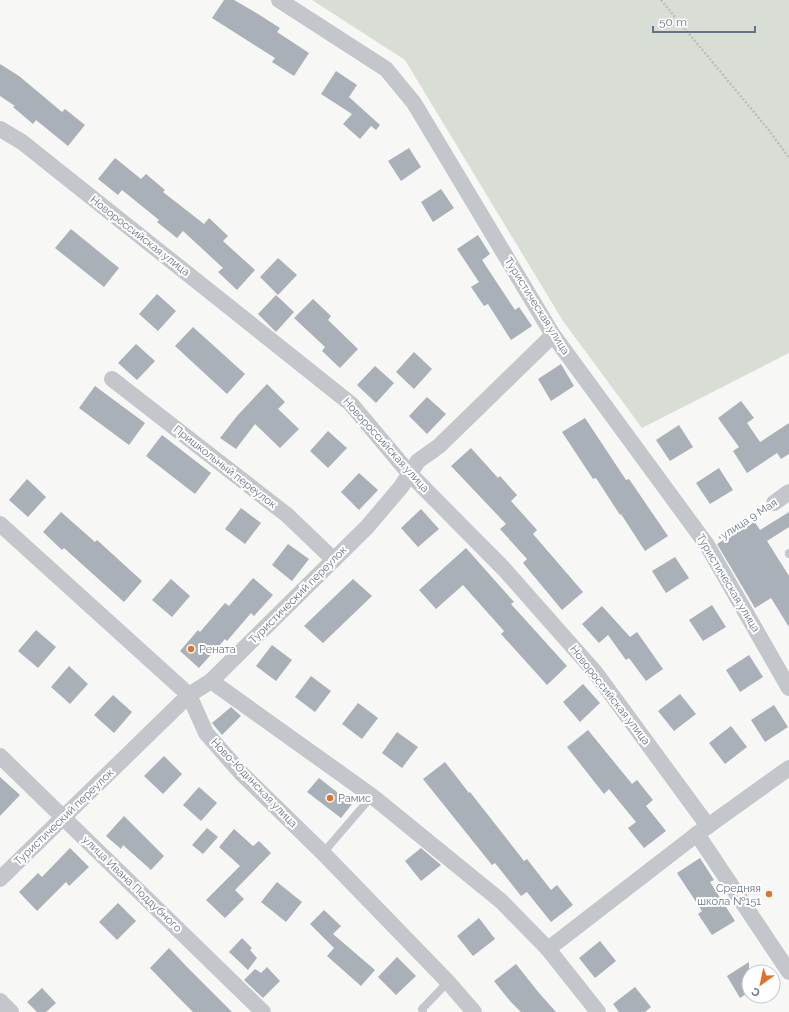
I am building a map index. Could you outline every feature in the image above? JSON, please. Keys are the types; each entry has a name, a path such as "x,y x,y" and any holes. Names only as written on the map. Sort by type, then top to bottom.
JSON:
{"street":[{"name":"Туристическая улица","path":"279,0 386,69 414,103 553,336 708,545 789,688"},
{"name":"Новороссийская улица","path":"0,129 22,142 351,404 409,473 504,569 595,672 703,830 789,972"},
{"name":"Туристический переулок","path":"0,879 189,695 211,681 368,527 401,487 418,461 439,446 553,336"},
{"name":"Пришкольный переулок","path":"112,379 286,515 334,560"},
{"name":"улица 9 Мая","path":"774,503 789,492"},
{"name":"Ново-Юдинская улица","path":"0,524 189,695 206,733 241,772 323,853 448,982 474,1012"},
{"path":"211,681 372,796 501,901 548,949 598,1012"},
{"name":"улица Ивана Поддубного","path":"0,756 263,1012"},
{"path":"548,949 703,830 789,768"},
{"path":"0,1001 11,1012"}],"lane":[{"path":"323,853 372,796"},
{"path":"423,1012 422,1009 448,982"}],"path":[{"path":"661,0 768,129 789,158"},
{"name":"улица 9 Мая","path":"708,545 774,503"}],"shaded area":[{"path":"312,0 789,0 789,353 642,428 563,321 405,60"}],"building":[{"path":"224,0 234,0 258,14 280,28 277,32 309,53 294,76 272,62 275,58 212,18"},
{"path":"0,64 19,76 62,112 65,109 85,125 68,146 36,120 33,124 13,107 15,106 0,96"},
{"path":"336,71 357,85 349,97 380,125 376,130 371,126 360,139 343,124 352,114 321,94"},
{"path":"409,148 421,167 401,181 388,161"},
{"path":"115,158 141,179 146,174 165,190 163,192 204,224 209,218 228,236 223,241 255,270 237,290 218,272 223,268 183,231 177,238 157,222 159,220 122,190 118,195 98,179"},
{"path":"441,189 454,208 433,222 421,202"},
{"path":"71,229 119,268 104,287 55,248"},
{"path":"478,235 490,254 482,260 515,310 519,307 532,326 511,340 488,304 484,306 471,287 479,282 457,249"},
{"path":"278,258 297,275 278,295 260,277"},
{"path":"157,294 176,311 158,331 139,314"},
{"path":"276,295 294,312 276,332 258,314"},
{"path":"313,299 331,316 328,320 358,349 340,368 322,351 325,347 294,318"},
{"path":"193,327 245,374 227,394 175,346"},
{"path":"136,344 155,361 137,380 118,363"},
{"path":"414,352 432,369 414,389 396,372"},
{"path":"561,364 574,386 551,401 538,379"},
{"path":"375,366 394,383 376,403 357,385"},
{"path":"267,384 285,402 278,409 299,429 280,448 255,424 236,449 220,438 237,416"},
{"path":"95,386 145,423 129,445 79,408"},
{"path":"427,397 446,414 427,434 409,416"},
{"path":"741,401 754,418 747,423 760,442 789,423 789,454 781,459 777,453 747,473 733,451 739,447 718,418"},
{"path":"585,418 626,480 629,479 668,536 645,551 596,478 593,479 562,432"},
{"path":"679,425 693,447 670,461 656,440"},
{"path":"328,431 347,448 328,468 310,451"},
{"path":"162,435 211,473 195,494 146,456"},
{"path":"471,448 498,478 500,476 517,495 511,501 537,530 533,534 583,592 562,610 523,563 527,559 500,529 506,524 451,466"},
{"path":"719,468 733,490 710,504 696,483"},
{"path":"359,473 378,490 359,510 341,492"},
{"path":"27,479 46,497 28,517 9,500"},
{"path":"241,508 261,523 245,544 225,529"},
{"path":"421,509 439,529 418,547 401,528"},
{"path":"61,512 95,542 97,540 142,581 124,602 64,548 62,550 43,532"},
{"path":"789,512 789,527 767,541 789,576 789,627 771,598 755,608 717,544 754,521 760,530"},
{"path":"288,544 309,559 292,581 272,565"},
{"path":"466,548 514,602 511,604 567,666 547,685 501,634 504,631 463,585 436,609 419,590"},
{"path":"675,557 689,578 666,593 652,571"},
{"path":"253,578 273,595 254,616 251,613 227,641 225,639 199,668 180,651 198,630 200,632 225,603 229,606"},
{"path":"171,579 190,596 172,617 152,600"},
{"path":"353,579 372,596 323,643 304,626"},
{"path":"712,605 726,627 703,641 689,620"},
{"path":"602,606 630,637 637,632 663,669 646,681 629,658 626,660 608,635 599,643 582,624"},
{"path":"36,630 56,647 38,668 18,651"},
{"path":"272,645 292,660 276,681 256,666"},
{"path":"749,655 763,677 740,692 726,670"},
{"path":"69,666 88,684 70,704 51,687"},
{"path":"311,676 331,691 315,712 295,697"},
{"path":"583,684 600,703 580,722 563,702"},
{"path":"680,694 696,714 674,731 658,711"},
{"path":"113,695 132,712 114,733 94,715"},
{"path":"358,703 378,718 362,739 342,724"},
{"path":"774,705 788,727 765,742 751,720"},
{"path":"231,707 241,716 222,735 212,723"},
{"path":"731,726 747,747 725,764 709,743"},
{"path":"588,730 632,784 637,780 653,800 646,806 666,831 644,848 628,828 636,822 609,789 604,794 567,747"},
{"path":"397,732 418,747 402,768 382,753"},
{"path":"164,756 182,774 163,794 144,776"},
{"path":"445,762 524,861 527,859 551,890 557,885 573,905 551,922 527,892 521,896 495,863 492,865 423,779"},
{"path":"0,777 20,795 0,816"},
{"name":"Рамис","path":"319,778 352,804 341,818 307,792"},
{"path":"199,787 217,803 201,821 183,805"},
{"path":"124,816 164,856 151,870 123,845 121,849 106,836"},
{"path":"207,828 218,837 203,854 192,845"},
{"path":"234,829 253,846 259,841 271,853 235,890 244,899 225,918 206,900 240,866 219,847"},
{"path":"70,848 89,867 69,886 66,882 37,911 19,892 38,873 42,877"},
{"path":"421,848 441,865 421,881 405,861"},
{"path":"700,858 714,880 710,882 735,921 712,935 698,914 702,911 677,873"},
{"path":"277,882 302,902 286,922 261,902"},
{"path":"118,903 136,921 117,940 99,922"},
{"path":"324,910 341,926 333,934 375,970 361,986 327,956 334,948 310,924"},
{"path":"479,918 495,939 473,956 457,936"},
{"path":"242,938 252,948 250,950 257,958 248,970 229,952"},
{"path":"600,941 616,961 595,978 579,958"},
{"path":"169,948 232,1012 193,1012 177,996 150,968"},
{"path":"397,957 416,976 396,995 378,977"},
{"path":"516,964 556,1012 521,1012 510,1001 494,981"},
{"path":"267,967 280,981 263,998 244,980 255,969 261,973"},
{"path":"741,967 740,998 727,976"},
{"path":"635,987 651,1007 645,1012 619,1012 613,1004"},
{"path":"42,988 56,1003 46,1012 37,1012 27,1002"}],"place":[{"name":"Рената","path":"191,649"},
{"name":"Рамис","path":"330,798"},
{"name":"Средняя школа №151","path":"769,894"}]}
